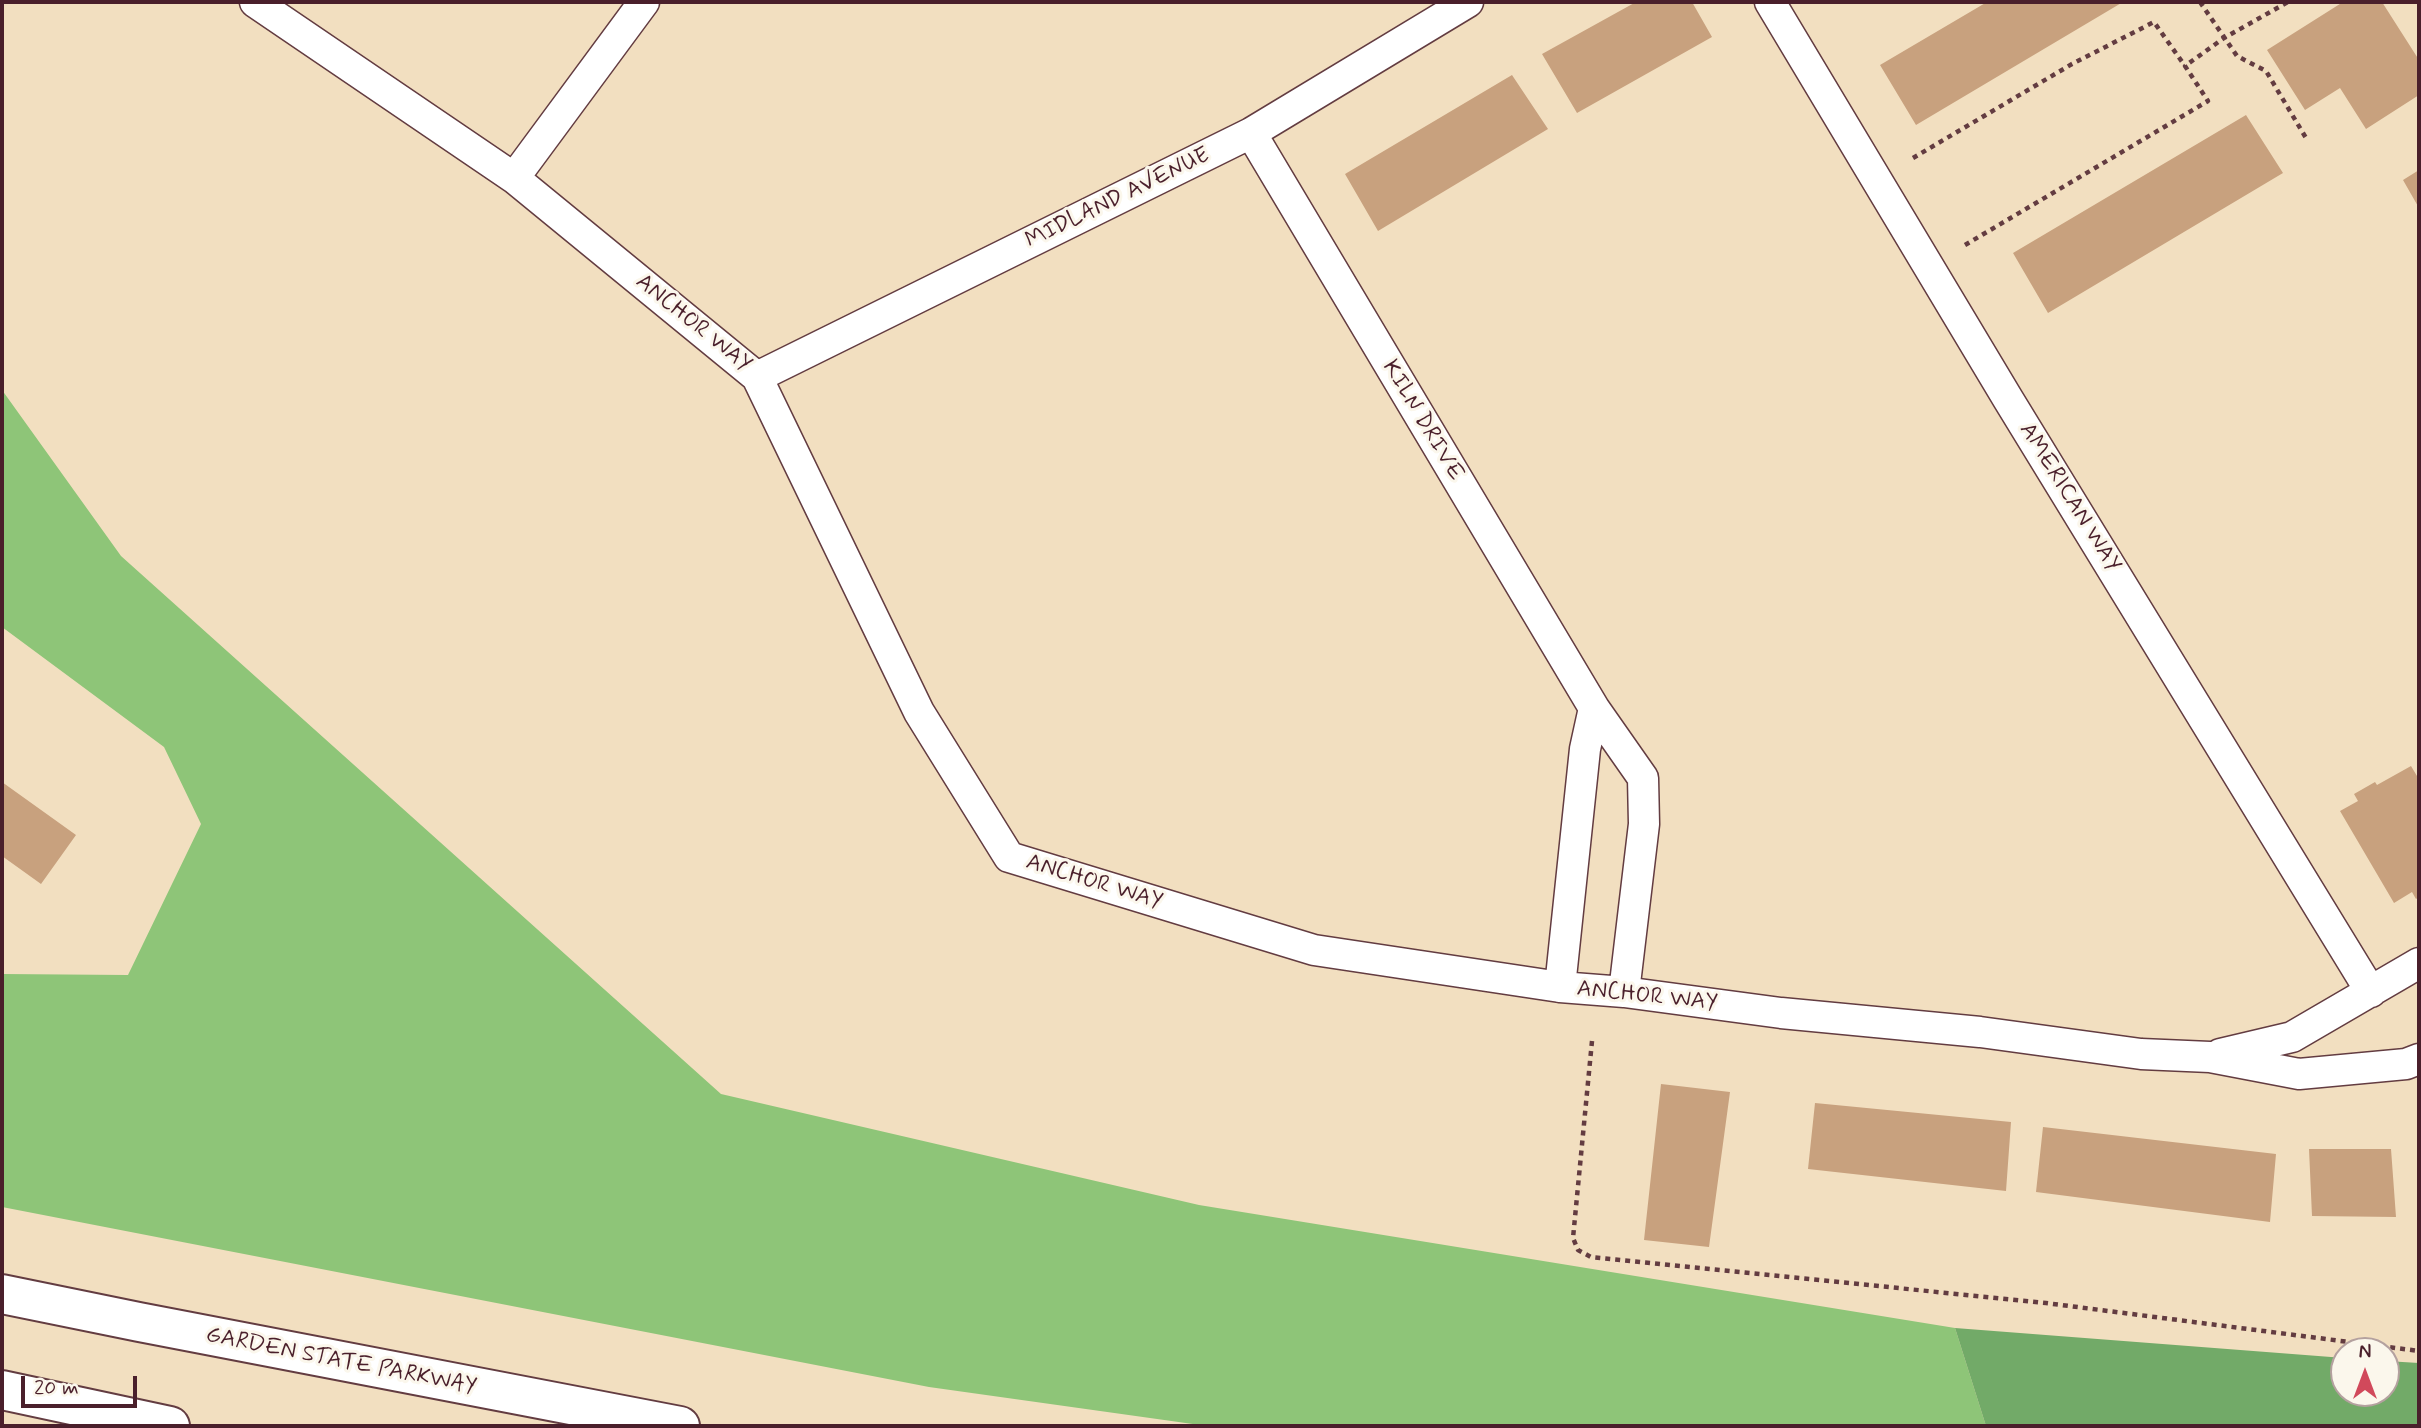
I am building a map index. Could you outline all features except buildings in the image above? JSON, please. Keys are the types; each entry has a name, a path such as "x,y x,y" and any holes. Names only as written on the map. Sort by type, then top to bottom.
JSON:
{"highway":[{"name":"GARDEN STATE PARKWAY","path":"2,1294 680,1426"},
{"path":"2,1390 170,1426"}],"street":[{"name":"ANCHOR WAY","path":"255,2 514,178 757,377 919,712 1009,857 1314,950 1560,987 1624,992 1781,1013 1980,1032 2141,1054 2210,1057 2299,1074 2406,1064 2419,1059"},
{"path":"514,178 644,2"},
{"name":"MIDLAND AVENUE","path":"757,377 1251,133 1468,2"},
{"name":"AMERICAN WAY","path":"1770,2 2008,399 2371,992"},
{"name":"KILN DRIVE","path":"1251,133 1594,708 1643,778 1644,824 1624,992"},
{"path":"1560,987 1585,749 1594,708"},
{"name":"ANCHOR WAY","path":"2210,1057 2292,1037 2419,963"}],"path":[{"path":"2200,2 2237,55 2266,71 2305,138"},
{"path":"2185,66 2224,38 2288,2"},
{"path":"1913,158 2072,64 2154,22 2208,101 1965,245"},
{"path":"1592,1041 1573,1238 1578,1251 1591,1257 2033,1302 2419,1351"}],"green space":[{"path":"2,390 121,556 721,1094 1199,1205 1955,1328 1986,1426 1207,1426 929,1387 2,1207 2,974 128,975 201,824 164,747 2,627"},
{"path":"1955,1328 2330,1357 2330,1407 2400,1407 2400,1362 2419,1363 2419,1426 1986,1426"}]}
